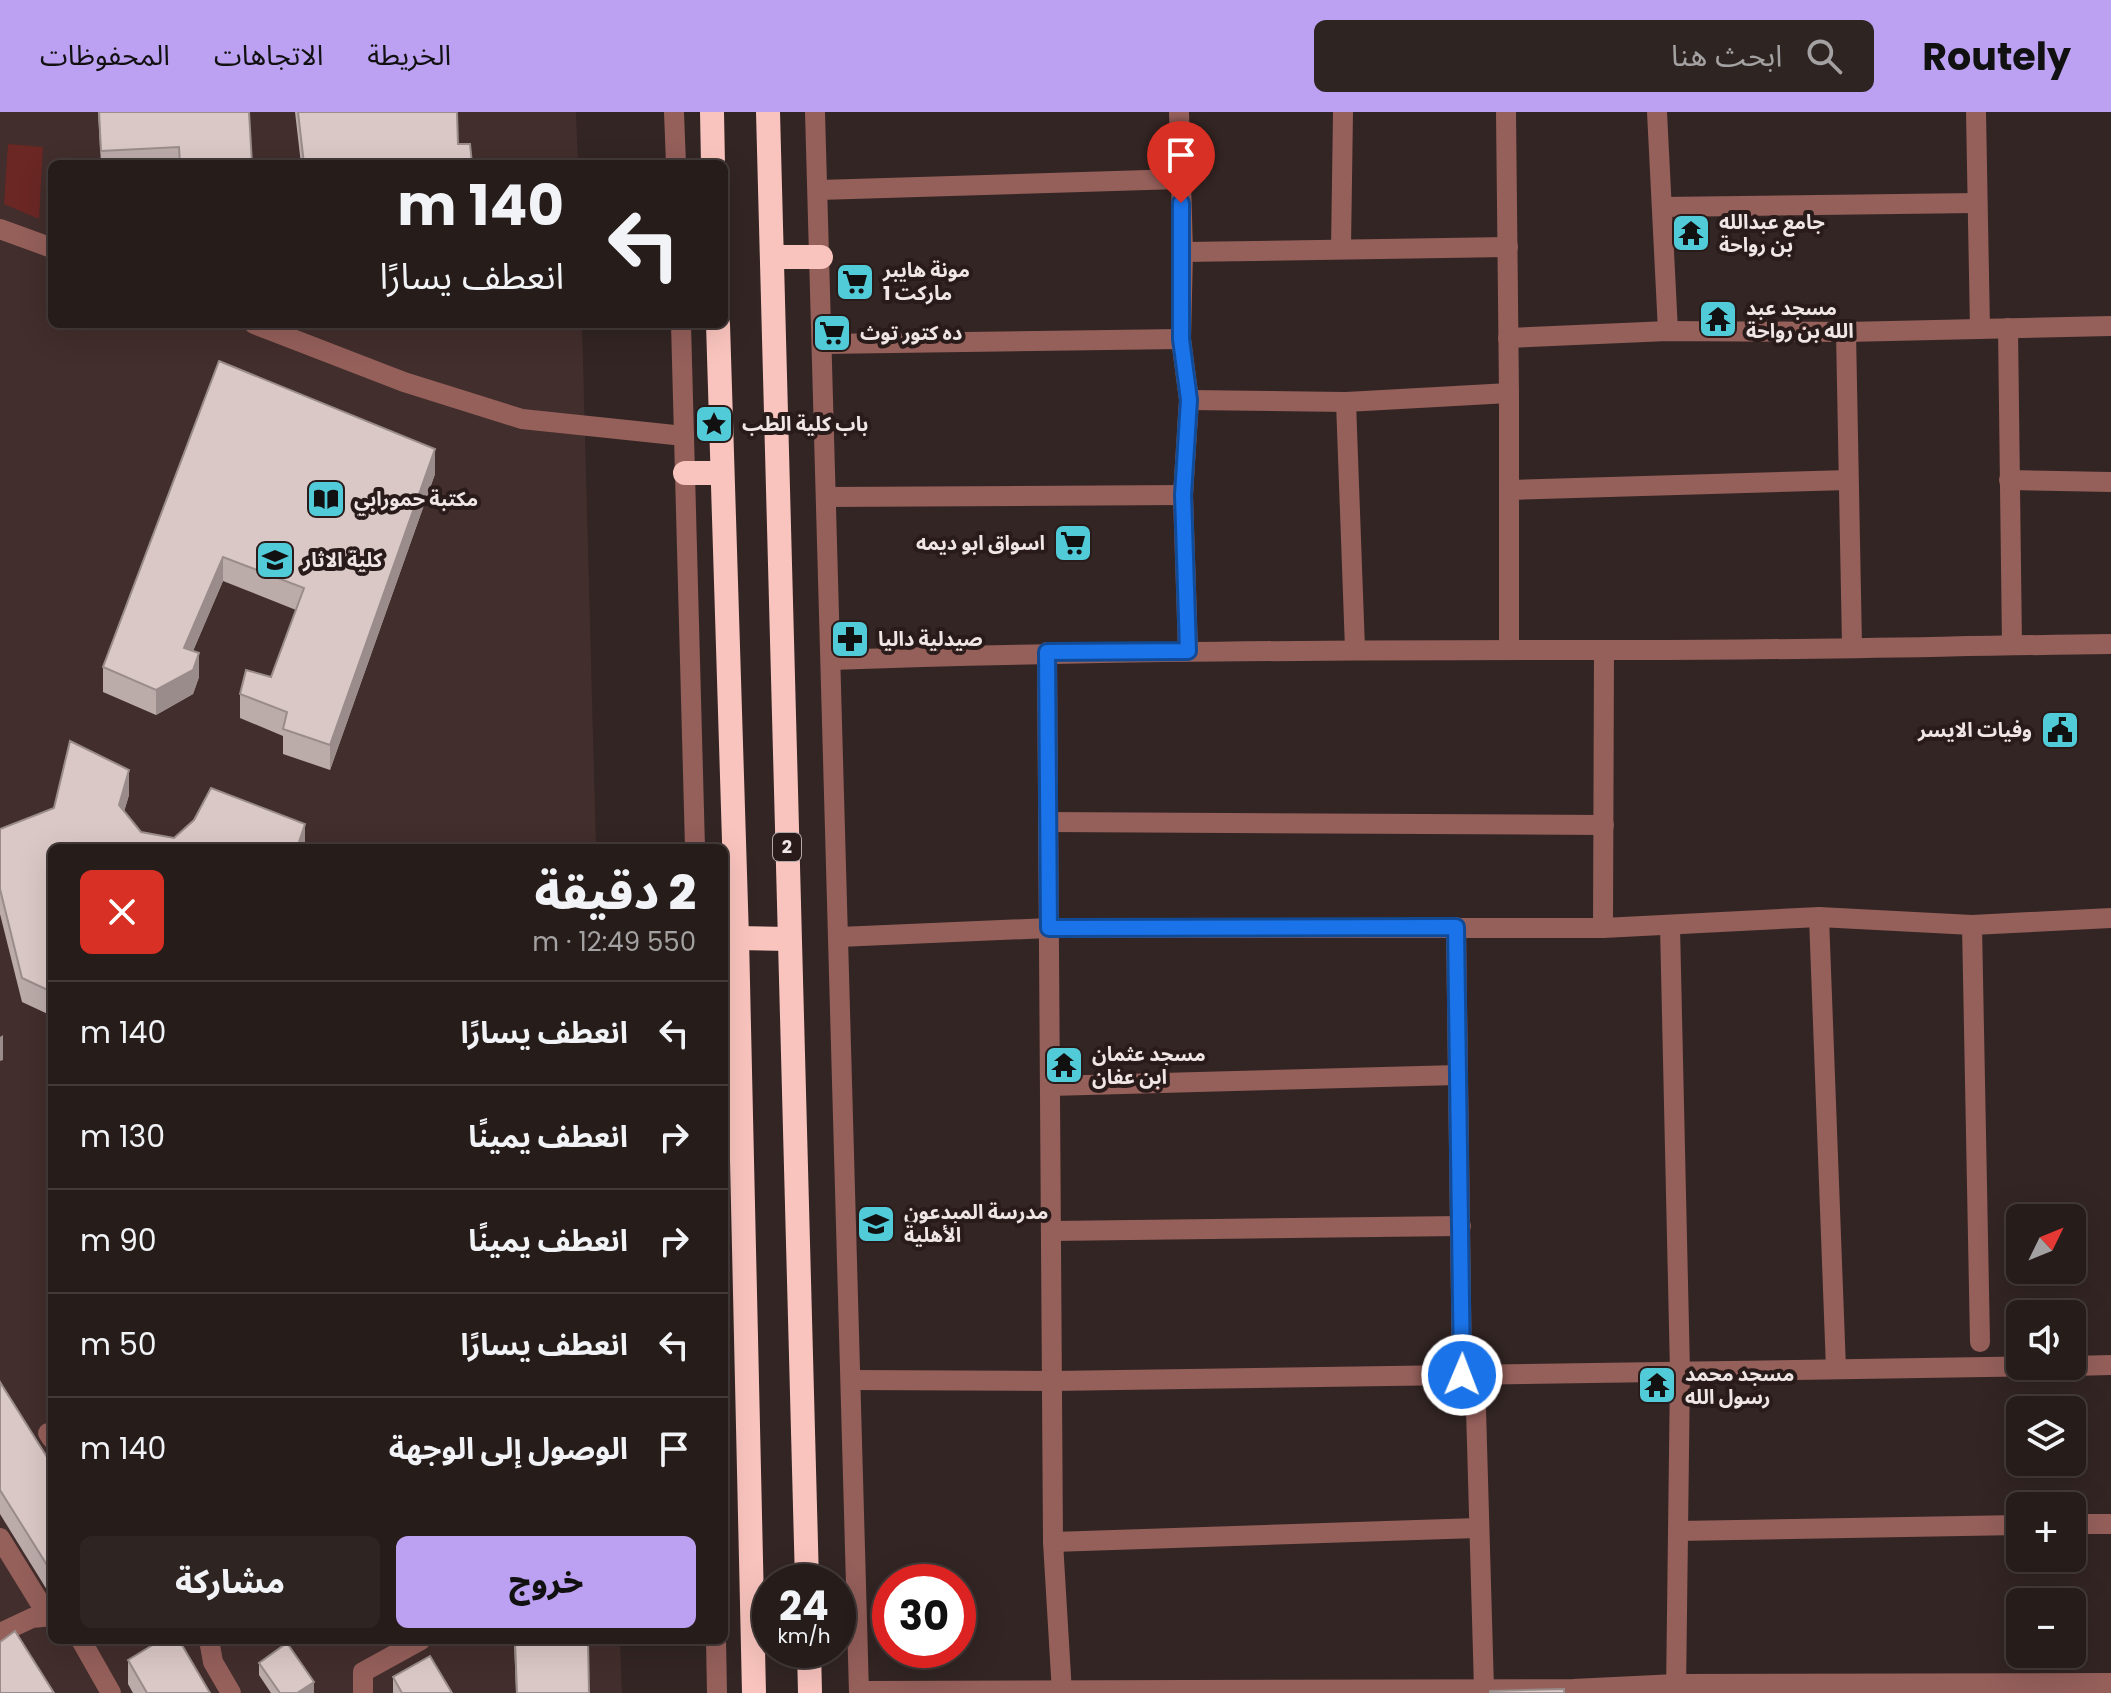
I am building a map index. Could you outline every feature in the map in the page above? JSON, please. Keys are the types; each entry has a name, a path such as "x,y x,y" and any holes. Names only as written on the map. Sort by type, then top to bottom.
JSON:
{"highway":[{"path":"712,112 713,160"},
{"name":"2","path":"768,112 806,1564"},
{"path":"772,257 821,257"},
{"path":"718,328 737,938 754,1693"},
{"path":"685,473 722,473"},
{"path":"737,938 789,939"},
{"path":"809,1668 810,1693"}],"street":[{"path":"674,112 676,160"},
{"path":"815,112 859,1692 1574,1691 2111,1683"},
{"path":"1179,112 1183,252 1181,339 1189,400 1183,495 1188,651"},
{"path":"1341,248 1343,112"},
{"path":"1506,112 1509,649"},
{"path":"1657,112 1668,331"},
{"path":"1976,112 1980,329"},
{"path":"819,190 1180,179"},
{"path":"1662,207 1977,203"},
{"path":"0,229 48,247"},
{"path":"1183,252 1508,247"},
{"path":"1508,338 1668,331 1846,332 2111,326"},
{"path":"264,328 404,382 522,419 684,436"},
{"path":"681,328 695,844"},
{"path":"2008,328 2012,645"},
{"path":"1846,332 1852,646"},
{"path":"823,344 1181,339"},
{"path":"1189,400 1346,402 1509,393"},
{"path":"1346,402 1355,649"},
{"path":"1509,490 1848,480"},
{"path":"2009,480 2111,482"},
{"path":"827,497 1183,495"},
{"path":"832,660 1047,652 2111,644"},
{"path":"1603,928 1604,650"},
{"path":"1047,652 1053,1542 1062,1691"},
{"path":"1048,822 1604,825"},
{"path":"839,937 1049,928 1603,928 1819,917 1972,925 2111,918"},
{"path":"1819,917 1836,1369"},
{"path":"1972,925 1980,1342"},
{"path":"1670,926 1680,1372 1676,1688"},
{"path":"1456,927 1461,1226 1478,1528 1475,1690"},
{"path":"1050,1086 1458,1075"},
{"path":"1051,1231 1461,1226"},
{"path":"2086,1366 2111,1365"},
{"path":"851,1380 1052,1381 2006,1367"},
{"path":"2086,1524 2111,1524"},
{"path":"1678,1531 2006,1525"},
{"path":"1053,1542 1478,1528"},
{"path":"0,1538 48,1613"},
{"path":"0,1633 32,1618 48,1616"},
{"path":"83,1644 111,1693"},
{"path":"210,1644 213,1662 231,1693"},
{"path":"363,1693 363,1672 414,1644"},
{"path":"716,1644 717,1693"}],"shaded area":[{"path":"0,112 576,112 578,160 48,160 48,328 582,328 596,844 48,844 48,1644 620,1644 622,1693 0,1693"},
{"path":"8,144 43,147 39,219 4,204"}],"building":[{"path":"99,112 249,112 252,160 180,160 179,147 101,151"},
{"path":"298,112 457,112 458,144 470,144 472,160 304,160"},
{"path":"219,361 435,449 330,745 283,729 287,712 240,694 246,670 271,677 304,588 223,557 184,648 199,653 193,670 156,690 103,667"},
{"path":"70,741 129,770 119,805 141,832 174,838 194,820 211,788 305,824 298,844 48,844 48,990 22,978 0,889 0,829 54,808"},
{"path":"0,1382 48,1459 48,1567 0,1490"},
{"path":"15,1631 54,1693 0,1693 0,1642"},
{"path":"154,1644 181,1644 210,1693 147,1693 128,1660"},
{"path":"288,1644 314,1682 297,1693 280,1693 259,1663"},
{"path":"515,1644 588,1644 589,1693 517,1693"},
{"path":"430,1656 452,1693 402,1693 393,1677"},
{"path":"1564,1689 1564,1693 1490,1693 1490,1691"}],"place":[{"name":"جامع عبدالله بن رواحة","path":"1691,233"},
{"name":"مونة هايبر ماركت 1","path":"855,282"},
{"name":"مسجد عبد الله بن رواحة","path":"1718,319"},
{"name":"ده كتور توث","path":"832,333"},
{"name":"باب كلية الطب","path":"714,424"},
{"name":"مكتبة حمورابي","path":"326,499"},
{"name":"اسواق ابو ديمه","path":"1073,543"},
{"name":"كلية الاثار","path":"275,560"},
{"name":"صيدلية داليا","path":"850,639"},
{"name":"وفيات الايسر","path":"2060,730"},
{"name":"مسجد عثمان ابن عفان","path":"1064,1065"},
{"name":"مدرسة المبدعون الأهلية","path":"876,1224"},
{"name":"مسجد محمد رسول الله","path":"1657,1385"}],"route":[{"path":"1181,203 1181,339 1189,400 1183,495 1188,651 1047,652 1049,928 1456,927 1462,1375"}]}
